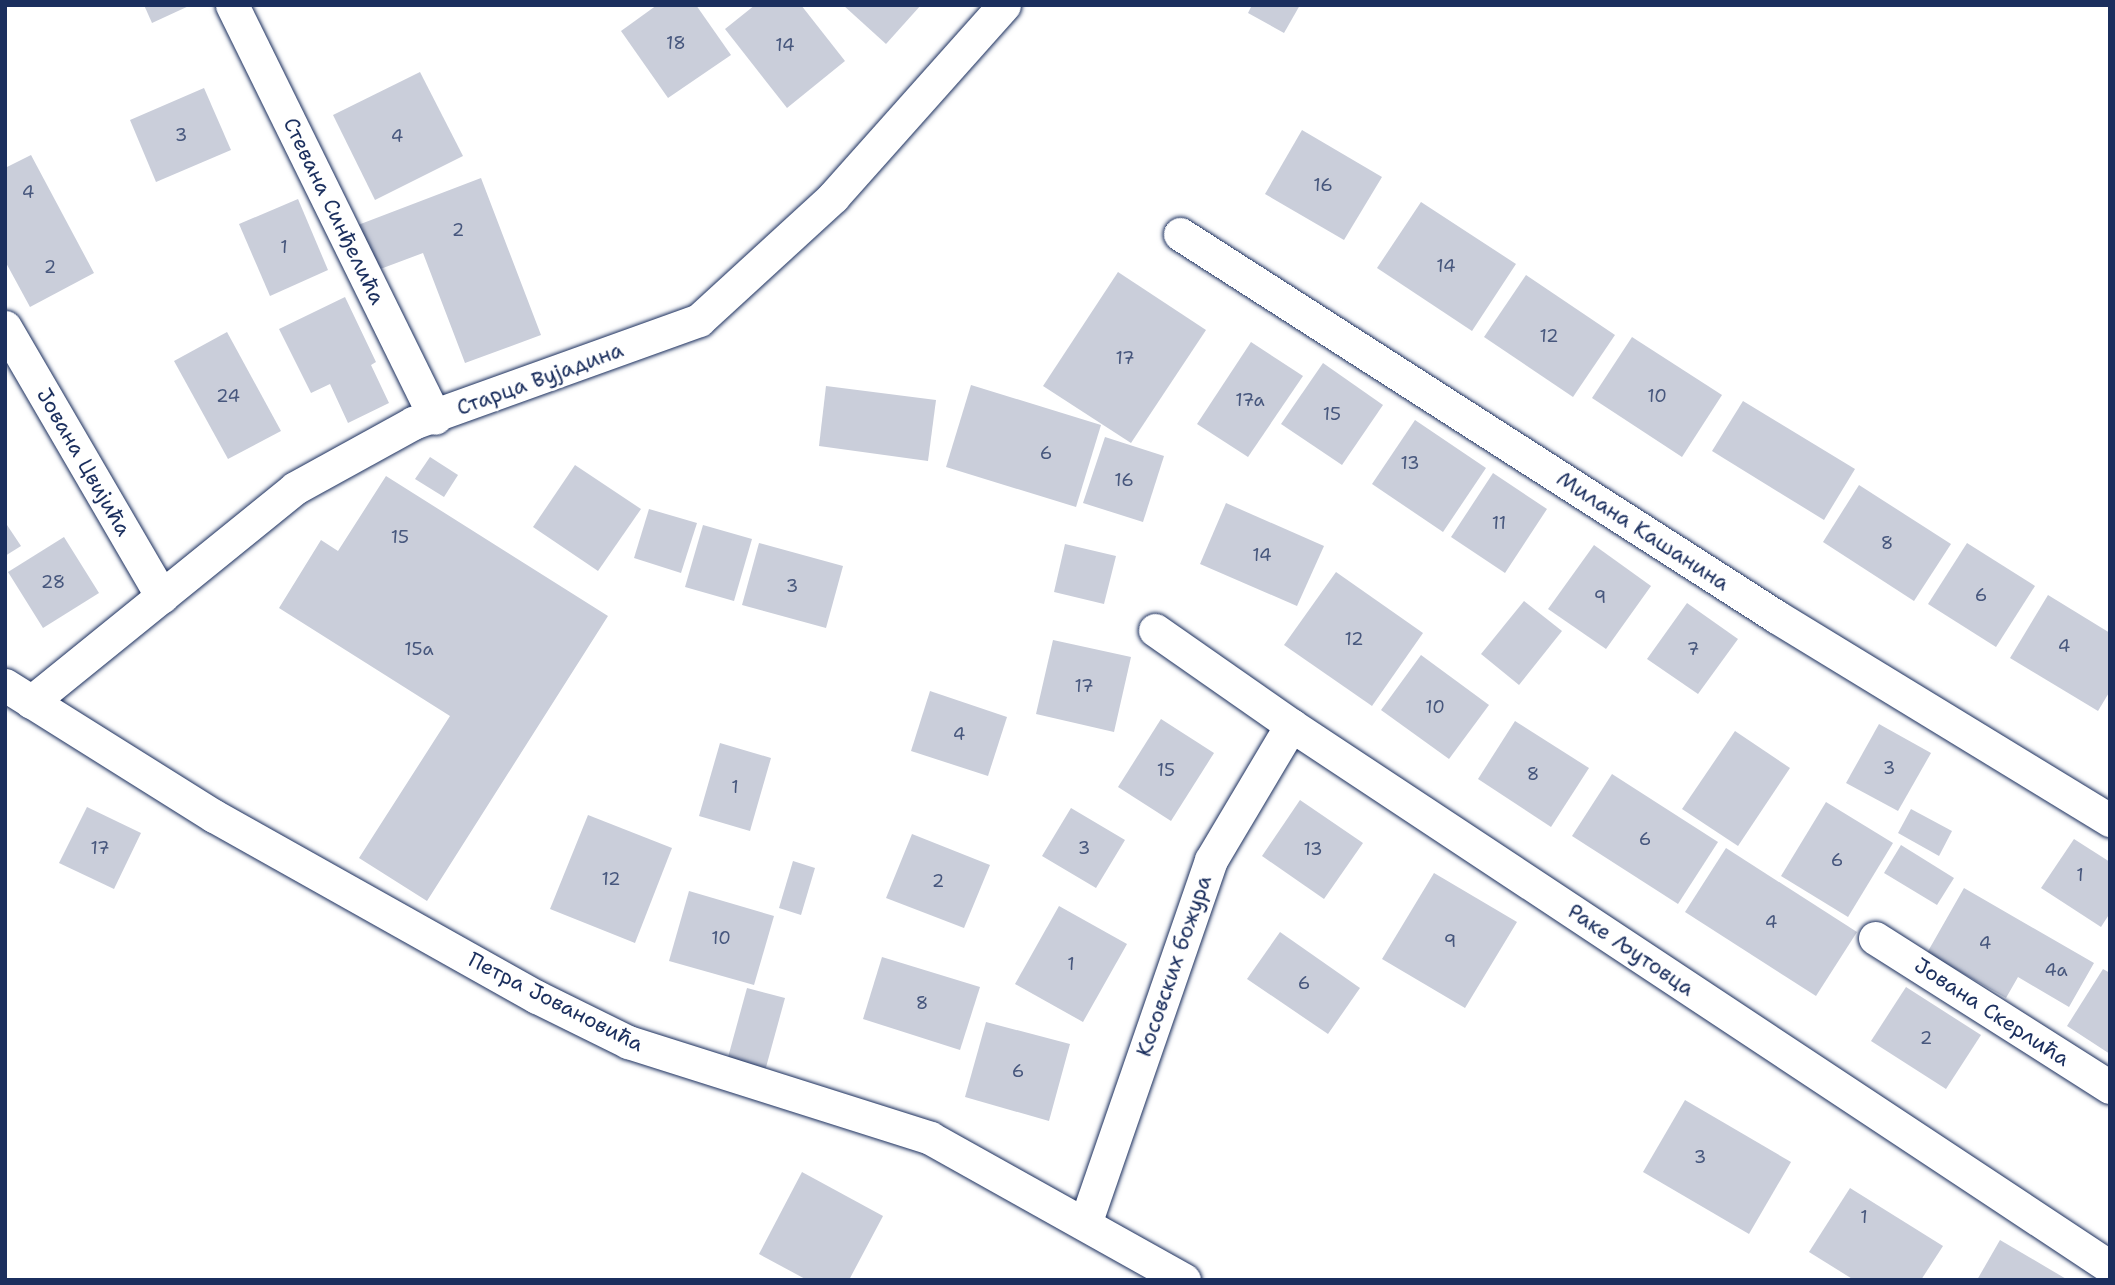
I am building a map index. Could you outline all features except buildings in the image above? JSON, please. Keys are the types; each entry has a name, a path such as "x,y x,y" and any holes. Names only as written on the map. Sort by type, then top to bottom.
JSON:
{"street":[{"name":"Стевана Синђелића","path":"232,5 435,418"},
{"name":"Старца Вујадина","path":"18,694 162,597 295,488 413,423 435,418 699,320 832,197 1004,5"},
{"name":"Милана Кашанина","path":"1180,234 1777,617 2110,820"},
{"name":"Јована Цвијића","path":"5,327 162,597"},
{"name":"Раке Љутовца","path":"1154,630 1291,725 2110,1267"},
{"name":"Петра Јовановића","path":"18,694 214,816 594,1025 628,1042 930,1138 1086,1221 1184,1280"},
{"name":"Косовских божура","path":"1086,1221 1211,860 1291,725"},
{"name":"Јована Скерлића","path":"1875,938 2110,1087"}]}
